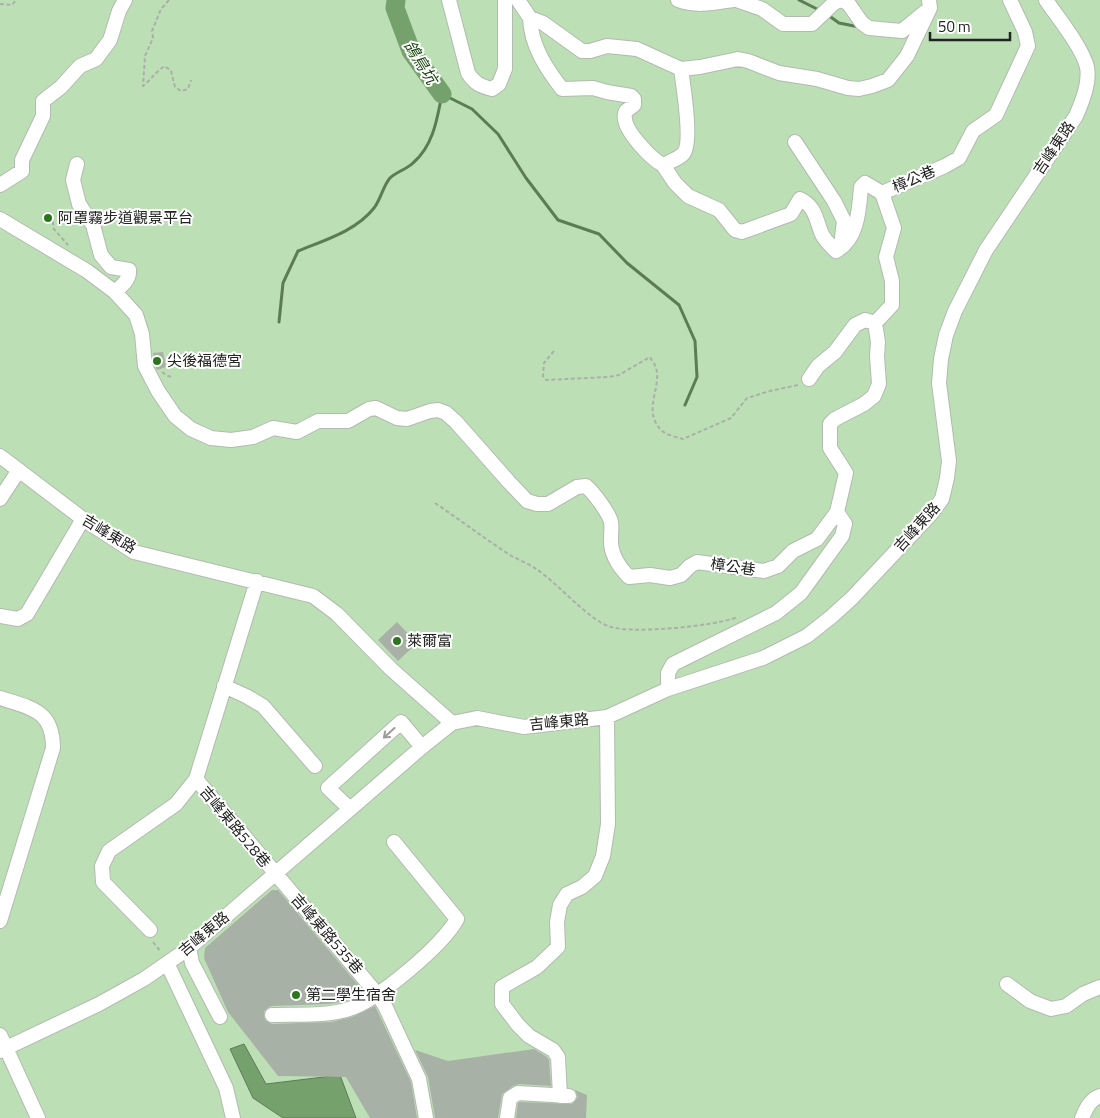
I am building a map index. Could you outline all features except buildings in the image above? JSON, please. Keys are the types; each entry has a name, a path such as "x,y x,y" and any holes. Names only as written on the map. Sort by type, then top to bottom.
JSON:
{"street":[{"path":"0,185 22,171 22,160 43,116 43,100 61,88 80,66 96,59 110,40 118,11 125,0"},
{"path":"449,0 468,72 473,80 482,86 492,88 499,84 505,69 505,0"},
{"path":"518,0 530,18 530,30 537,50 562,89 594,88 632,96 634,105 626,111 624,120 633,135 654,161 663,165 688,196 718,210 735,230 742,232 792,214 800,198 805,201 817,216 821,232 836,251 849,239 858,216 861,187 865,184 882,193"},
{"path":"678,0 688,4 704,5 735,0 762,9 783,24 812,24 834,3 840,0 848,3 862,23 869,28 902,31 917,20 929,4"},
{"name":"樟公巷","path":"118,296 136,315 142,334 145,366 158,391 175,416 192,429 211,438 231,440 253,438 273,428 297,432 318,421 348,421 370,409 376,408 398,418 407,419 430,410 438,410 446,413 456,422 527,500 537,504 548,504 577,487 586,486 594,493 611,522 610,541 614,556 629,577 650,574 670,578 682,575 690,566 697,562 764,571 778,566 793,551 817,539 838,512 846,473 830,448 830,424 834,419 864,404 874,396 879,384 878,342 875,323 892,305 892,282 886,257 894,228 882,193 959,158 973,131 996,115 1028,46 1026,32 1010,0"},
{"name":"吉峰東路","path":"3,1050 99,1004 144,979 189,948 452,723 477,718 524,727 607,717 668,689 764,658 807,636 852,598 930,516 942,499 948,478 949,461 939,383 946,334 986,250 1076,116 1085,96 1087,68 1070,35 1046,0"},
{"path":"530,18 543,23 582,51 590,51 607,46 636,49 681,69 738,59 779,72 859,89 888,80 907,56 929,4"},
{"path":"663,165 683,154 687,147 686,103 681,69"},
{"path":"795,142 834,201 844,221 841,248"},
{"path":"0,219 87,271 118,296 129,274 128,270 111,267 101,254 94,225 79,204 74,180 78,164"},
{"path":"808,379 818,366 835,352 855,325 864,320 875,323"},
{"name":"吉峰東路","path":"0,456 83,519 134,552 313,596 337,614 391,669 452,723"},
{"path":"0,499 19,470"},
{"path":"668,689 668,673 674,664 776,613 801,593 842,536 845,524 838,512"},
{"path":"0,616 18,619 27,614 83,519"},
{"path":"150,930 103,882 102,866 109,852 176,804 196,779 258,581"},
{"path":"224,686 263,706 315,766"},
{"path":"0,698 34,709 45,719 53,732 53,748 0,921"},
{"path":"507,1118 510,1098 518,1093 565,1096 558,1057 553,1050 530,1036 518,1025 502,1004 502,987 537,967 558,947 557,922 560,905 568,894 582,887 595,876 603,856 608,824 607,717"},
{"path":"350,809 328,788 402,722 422,747"},
{"name":"吉峰東路528巷","path":"196,779 275,874"},
{"path":"272,1015 325,1013 349,1009 378,995 427,954 452,929 457,919 394,842"},
{"name":"吉峰東路535巷","path":"275,874 386,1006 419,1079 426,1118"},
{"path":"189,948 192,963 220,1017"},
{"path":"168,962 226,1088 233,1118"},
{"path":"1007,984 1030,1001 1051,1009 1066,1006 1083,994 1100,987"},
{"path":"0,1034 3,1050 38,1118"},
{"path":"1082,1118 1088,1105 1096,1097 1100,1096"}],"path":[{"path":"0,4 12,5 16,0"},
{"path":"169,0 161,9 152,31 153,38 145,56 143,86 151,80 159,69 165,66 171,71 175,87 181,91 188,89 191,80"},
{"path":"554,351 544,362 543,376 546,380 619,375 650,357 656,367 657,378 652,402 654,419 661,430 683,439 731,418 747,398 770,391 798,386 808,379"},
{"path":"434,503 511,556 536,569 586,611 609,627 626,631 725,622 742,616"},
{"path":"150,930 154,934 150,939 168,962"}],"shaded area":[{"path":"0,0 1100,0 1100,1118 0,1118"},
{"path":"244,1044 266,1084 340,1075 356,1118 283,1118 253,1098 230,1049"}],"waterway":[{"name":"鴿鳥坑","path":"396,0 395,8 411,51 442,94"},
{"path":"799,0 821,11"},
{"path":"828,15 839,23 859,27"},
{"path":"279,322 283,283 298,251 349,229 367,216 374,208 390,178 411,165 430,141 442,94 472,109 498,134 526,178 558,220 599,234 627,263 679,305 695,341 697,377 685,405"}],"place":[{"name":"阿罩霧步道觀景平台","path":"48,218"},
{"name":"尖後福德宮","path":"157,361"},
{"name":"萊爾富","path":"397,641"},
{"name":"第二學生宿舍","path":"296,995"}]}
